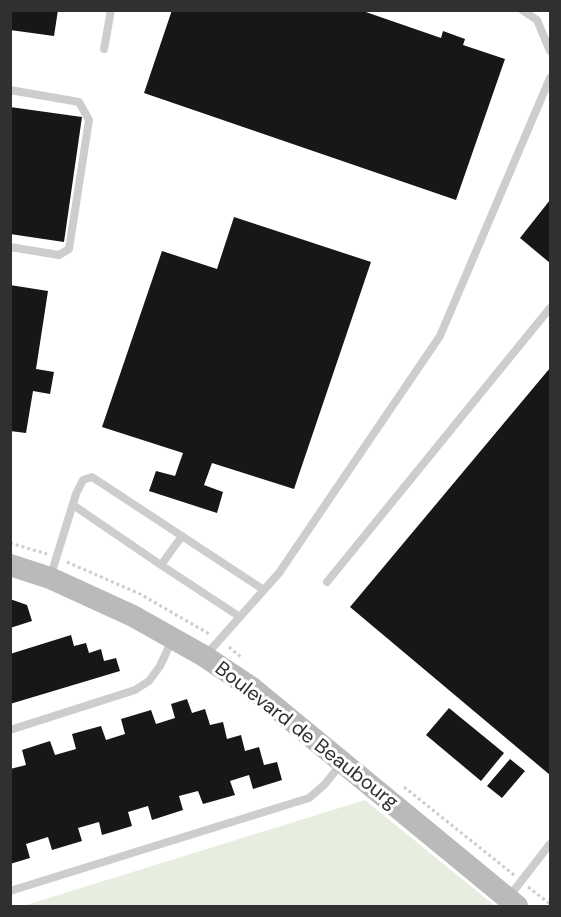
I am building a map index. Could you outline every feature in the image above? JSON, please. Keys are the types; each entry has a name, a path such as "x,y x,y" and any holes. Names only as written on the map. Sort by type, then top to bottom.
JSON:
{"main road":[{"name":"Boulevard de Beaubourg","path":"10,565 50,578 133,616 204,656 252,688 512,902"}],"lane":[{"path":"104,49 111,10"},
{"path":"522,10 537,20 550,51"},
{"path":"204,656 279,573 440,336 550,78"},
{"path":"10,90 79,102 89,120 69,249 59,255 10,247"},
{"path":"327,582 550,308"},
{"path":"50,578 83,480 92,477 264,590"},
{"path":"73,505 240,617"},
{"path":"161,565 182,536"},
{"path":"10,730 135,690 149,681 160,666 173,638"},
{"path":"10,891 309,798 324,785 342,762"},
{"path":"512,902 550,844"}],"shaded area":[{"path":"365,800 495,906 23,906"}],"building":[{"path":"10,10 58,10 54,36 10,30"},
{"path":"172,10 360,10 441,38 443,31 465,39 463,45 505,59 456,200 144,93"},
{"path":"10,107 82,117 64,242 10,234"},
{"path":"550,200 550,263 520,238"},
{"path":"234,217 371,262 294,489 212,463 204,485 223,492 217,513 149,491 156,471 175,476 183,453 102,427 162,251 217,269"},
{"path":"10,285 48,291 36,369 54,372 50,394 33,391 26,433 10,431"},
{"path":"550,368 550,775 350,607"},
{"path":"10,599 27,605 32,621 10,628"},
{"path":"71,635 74,646 86,643 89,653 101,649 104,661 116,658 120,671 10,704 10,654"},
{"path":"187,699 192,713 205,709 210,725 223,722 227,739 241,735 245,751 259,747 264,765 277,762 282,780 253,789 249,775 230,781 235,795 203,804 198,791 179,796 183,810 152,820 148,806 128,812 132,826 102,835 99,822 78,828 82,841 52,850 48,837 26,844 30,858 10,864 10,769 26,765 22,750 50,741 55,755 76,749 72,734 101,726 106,740 125,734 121,719 151,710 156,724 175,718 171,704"},
{"path":"449,708 504,753 481,781 426,735"},
{"path":"510,759 525,771 502,798 487,786"}]}
